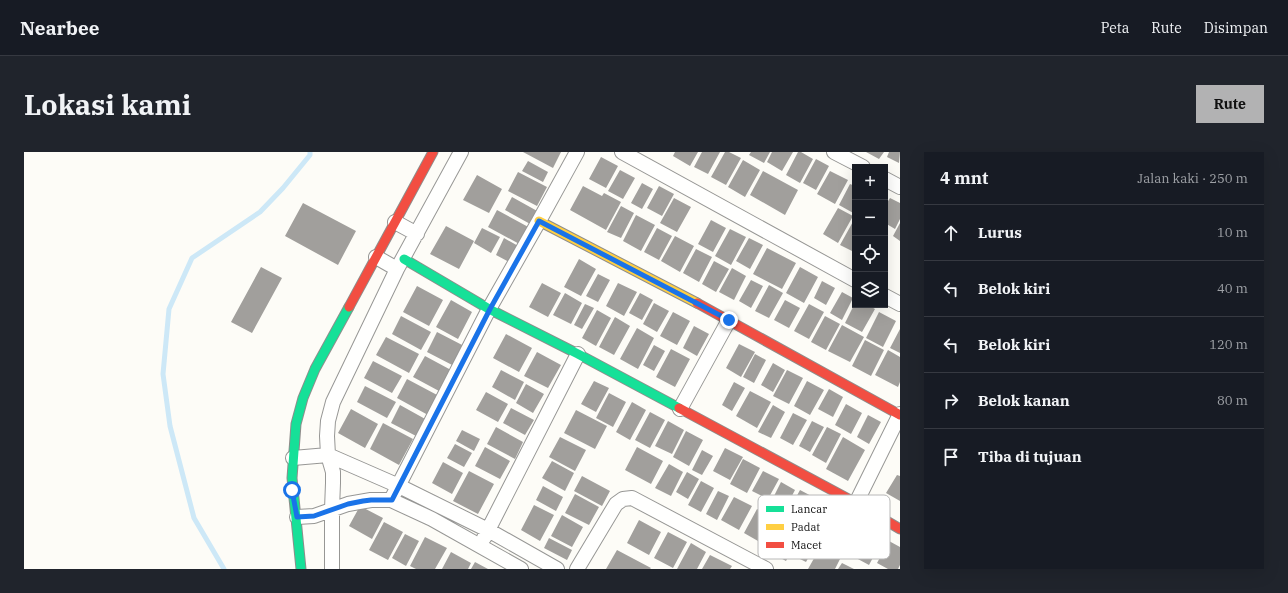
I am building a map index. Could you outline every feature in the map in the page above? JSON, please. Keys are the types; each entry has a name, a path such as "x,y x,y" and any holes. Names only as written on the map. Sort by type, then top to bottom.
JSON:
{"street":[{"path":"301,569 297,517 292,490 296,424 303,398 315,369 340,326 433,152"},
{"path":"332,569 333,472 328,455 327,436 328,421 333,402 401,264 461,152"},
{"path":"392,500 490,309 577,152"},
{"path":"622,152 852,278"},
{"path":"834,152 857,164"},
{"path":"888,180 900,186"},
{"path":"539,221 729,320 900,414 860,495"},
{"path":"395,222 417,234"},
{"path":"376,257 401,264 490,309 578,354 843,495"},
{"path":"888,298 900,304"},
{"path":"680,409 729,320"},
{"path":"480,545 578,354"},
{"path":"293,458 328,455 399,486 488,530 557,569"},
{"path":"578,569 616,504 623,499 632,498 766,569"},
{"path":"297,517 314,516 348,504 371,500 392,500 432,519 521,569"},
{"path":"890,523 900,529"}],"building":[{"path":"523,152 561,152 553,168"},
{"path":"675,152 698,152 690,166 673,156"},
{"path":"702,152 720,152 708,174 694,167"},
{"path":"725,152 729,152 741,158 726,185 711,177"},
{"path":"751,152 770,152 764,163 749,155"},
{"path":"772,152 793,152 782,171 767,162"},
{"path":"798,152 801,152 813,159 800,183 786,175"},
{"path":"866,152 884,152 879,159"},
{"path":"889,152 900,152 899,163 887,157"},
{"path":"601,157 618,166 606,188 589,179"},
{"path":"816,159 829,166 816,190 803,183"},
{"path":"743,160 760,170 745,197 728,187"},
{"path":"528,161 548,172 543,182 522,171"},
{"path":"620,170 635,178 623,199 608,191"},
{"path":"763,171 798,190 785,215 750,195"},
{"path":"830,171 848,180 835,204 817,194"},
{"path":"518,172 547,187 537,206 508,191"},
{"path":"477,175 502,189 489,213 463,200"},
{"path":"642,183 653,189 642,209 631,203"},
{"path":"850,184 852,185 852,212 839,205"},
{"path":"583,186 602,196 604,193 621,202 606,230 570,210"},
{"path":"659,186 674,194 662,216 647,208"},
{"path":"512,197 539,212 532,225 505,210"},
{"path":"674,198 691,207 677,232 660,223"},
{"path":"890,198 900,203 900,219 895,229 888,225 888,201"},
{"path":"303,203 356,231 338,265 285,236"},
{"path":"621,206 634,213 621,238 607,232"},
{"path":"838,208 852,215 838,243 823,234"},
{"path":"497,210 532,229 523,246 488,227"},
{"path":"636,215 655,225 641,251 623,241"},
{"path":"711,220 726,228 713,252 698,244"},
{"path":"852,223 852,251 840,245"},
{"path":"900,223 900,241 893,236"},
{"path":"446,226 474,241 459,269 430,254"},
{"path":"482,228 500,237 491,253 474,243"},
{"path":"657,228 672,236 659,260 644,252"},
{"path":"730,229 746,237 731,265 715,256"},
{"path":"675,236 694,246 680,272 661,261"},
{"path":"504,238 520,247 511,263 496,255"},
{"path":"749,238 763,245 750,269 736,261"},
{"path":"767,248 796,263 782,289 753,274"},
{"path":"696,249 712,257 699,282 683,273"},
{"path":"579,259 596,269 581,296 564,287"},
{"path":"714,261 729,269 716,292 702,284"},
{"path":"261,267 282,278 252,333 231,322"},
{"path":"800,267 818,277 804,303 786,293"},
{"path":"732,268 746,276 734,300 719,292"},
{"path":"598,274 610,280 598,302 586,296"},
{"path":"751,280 763,286 751,308 739,301"},
{"path":"822,281 835,288 826,305 814,298"},
{"path":"542,283 561,293 548,317 529,307"},
{"path":"618,283 637,292 624,316 606,306"},
{"path":"769,285 783,293 769,318 755,311"},
{"path":"417,286 443,300 429,326 403,312"},
{"path":"842,292 852,297 842,320 830,313"},
{"path":"565,293 582,303 571,324 553,315"},
{"path":"640,293 653,300 642,320 629,313"},
{"path":"451,300 472,312 458,339 436,327"},
{"path":"785,300 800,308 789,328 774,320"},
{"path":"654,303 669,311 657,332 643,324"},
{"path":"585,304 594,308 582,329 574,325"},
{"path":"809,304 824,312 809,339 794,331"},
{"path":"852,308 875,309 862,332 845,323"},
{"path":"597,310 611,318 596,346 582,338"},
{"path":"673,312 690,321 677,345 660,336"},
{"path":"879,312 896,321 883,347 866,338"},
{"path":"401,316 431,332 421,350 392,334"},
{"path":"825,316 840,324 826,350 811,342"},
{"path":"615,317 630,326 614,355 599,347"},
{"path":"842,325 864,337 850,362 828,351"},
{"path":"694,326 709,334 697,356 683,348"},
{"path":"637,328 654,338 638,369 620,359"},
{"path":"900,329 900,353 890,348"},
{"path":"437,332 466,347 456,367 427,352"},
{"path":"506,334 532,348 519,372 493,358"},
{"path":"386,337 419,354 409,373 376,355"},
{"path":"865,340 884,350 871,376 852,366"},
{"path":"739,344 755,352 741,377 726,368"},
{"path":"654,345 665,351 654,371 643,365"},
{"path":"671,349 690,359 675,387 656,377"},
{"path":"888,350 900,357 900,382 898,387 875,375"},
{"path":"537,352 561,365 548,388 524,376"},
{"path":"755,354 766,360 754,383 743,377"},
{"path":"425,356 451,370 439,391 413,377"},
{"path":"373,361 402,376 392,393 364,378"},
{"path":"773,363 785,370 773,392 761,385"},
{"path":"501,370 524,382 515,400 492,387"},
{"path":"787,370 803,378 789,404 773,396"},
{"path":"407,379 439,396 428,415 397,398"},
{"path":"594,381 609,388 596,412 581,404"},
{"path":"807,381 824,390 810,415 794,406"},
{"path":"734,382 745,388 732,411 722,405"},
{"path":"526,384 544,394 533,413 516,403"},
{"path":"365,386 396,402 387,418 357,402"},
{"path":"829,389 843,397 833,417 818,409"},
{"path":"750,391 771,402 757,428 736,416"},
{"path":"486,392 508,404 498,422 476,410"},
{"path":"609,393 626,402 613,427 596,418"},
{"path":"632,402 646,410 630,440 616,432"},
{"path":"846,404 862,413 851,434 835,425"},
{"path":"400,405 427,420 418,437 391,423"},
{"path":"773,405 785,412 771,438 758,432"},
{"path":"511,408 534,420 525,435 503,423"},
{"path":"351,409 378,424 365,448 338,433"},
{"path":"576,410 607,426 595,449 564,433"},
{"path":"650,412 665,420 650,448 635,440"},
{"path":"793,413 807,420 793,445 780,438"},
{"path":"868,415 881,422 869,444 857,437"},
{"path":"668,421 684,430 672,454 655,446"},
{"path":"812,421 824,427 810,452 799,446"},
{"path":"383,423 413,439 399,465 370,449"},
{"path":"496,427 523,442 515,459 487,444"},
{"path":"827,427 841,434 826,463 812,455"},
{"path":"462,430 480,439 474,451 456,441"},
{"path":"686,431 703,440 689,466 673,457"},
{"path":"560,437 586,450 575,471 549,457"},
{"path":"843,437 865,450 848,481 826,469"},
{"path":"455,444 472,453 464,467 447,458"},
{"path":"485,447 510,461 500,479 475,466"},
{"path":"637,447 663,461 651,484 625,470"},
{"path":"725,448 743,457 730,480 713,471"},
{"path":"702,450 713,456 702,475 692,470"},
{"path":"743,459 760,468 747,493 730,484"},
{"path":"552,461 574,473 565,491 542,478"},
{"path":"443,462 463,473 452,494 432,483"},
{"path":"669,464 683,472 671,496 655,488"},
{"path":"469,471 494,484 478,514 453,501"},
{"path":"763,471 779,479 770,495 760,495 752,491"},
{"path":"687,472 699,479 688,499 676,492"},
{"path":"897,475 900,476 900,501 886,493"},
{"path":"582,476 610,491 602,506 574,491"},
{"path":"701,481 714,488 701,512 688,505"},
{"path":"781,482 795,490 792,495 774,495"},
{"path":"543,486 563,497 556,511 536,500"},
{"path":"800,490 809,495 797,495"},
{"path":"718,491 729,496 717,520 706,514"},
{"path":"575,494 599,507 589,525 565,513"},
{"path":"734,497 752,506 739,530 721,520"},
{"path":"534,505 554,515 540,541 521,530"},
{"path":"360,506 383,518 372,539 349,526"},
{"path":"757,509 758,509 758,541 744,533"},
{"path":"562,515 583,527 572,547 551,536"},
{"path":"639,520 661,532 649,555 627,543"},
{"path":"384,522 403,532 388,560 369,550"},
{"path":"668,532 687,542 673,568 654,558"},
{"path":"405,534 419,541 406,566 392,558"},
{"path":"425,537 447,548 435,569 416,569 410,566"},
{"path":"549,538 572,550 567,560 544,548"},
{"path":"890,542 900,547 900,565 898,569 888,569 877,563 879,559 890,559"},
{"path":"691,543 706,552 697,569 677,569"},
{"path":"617,550 651,568 606,569"},
{"path":"451,552 471,563 468,569 442,569"},
{"path":"710,555 732,566 730,569 702,569"},
{"path":"800,559 808,559 806,562"},
{"path":"814,559 840,559 835,569 808,569"},
{"path":"858,559 872,559 869,565"},
{"path":"475,562 488,569 471,569"},
{"path":"842,563 854,569 838,569"}],"waterway":[{"path":"224,569 194,518 170,426 163,374 169,309 192,258 260,212 283,188 310,155 310,152"}],"traffic: fast":[{"path":"404,259 489,309 578,354 679,408"},
{"path":"301,569 292,478 296,424 303,398 315,369 349,307"}],"traffic: slow":[{"path":"539,221 697,303"}],"traffic: jam":[{"path":"349,307 433,152"},
{"path":"697,303 900,415"},
{"path":"679,408 841,495"},
{"path":"890,523 900,529"}],"route":[{"path":"292,490 297,517 314,516 348,504 363,501 392,500 490,309 539,221 729,320"}]}
